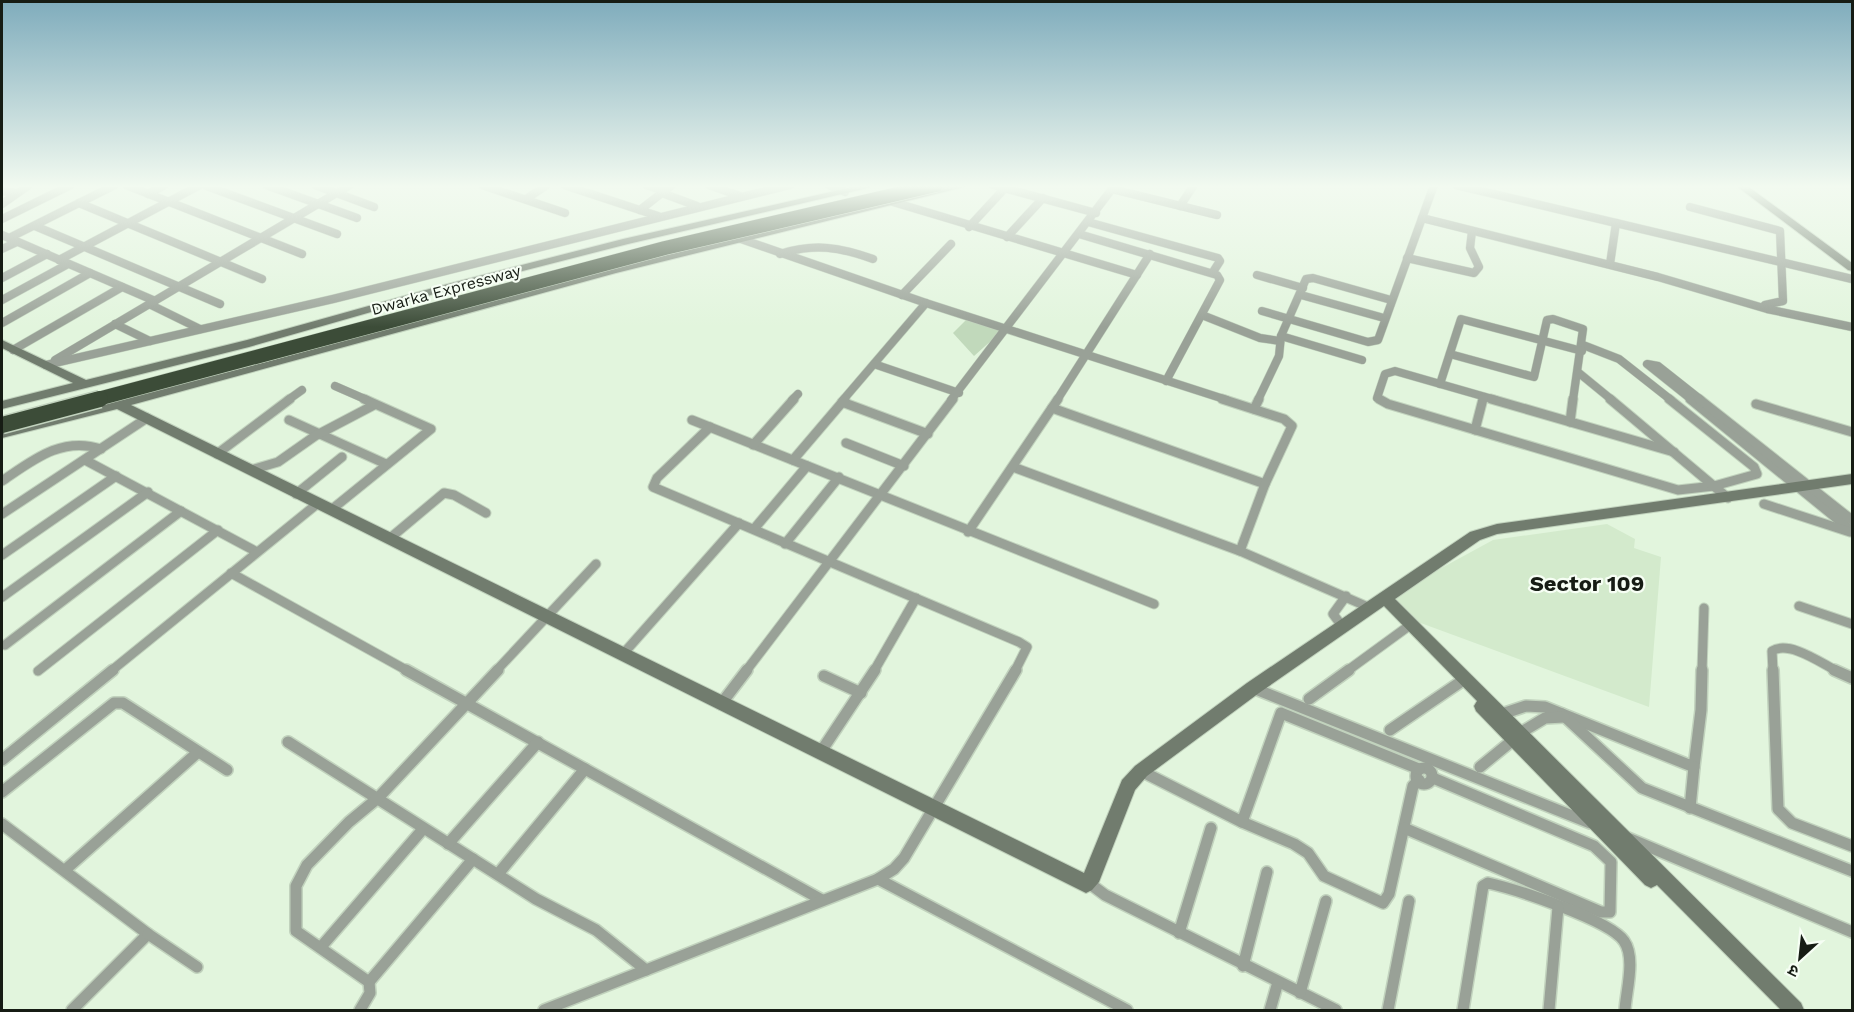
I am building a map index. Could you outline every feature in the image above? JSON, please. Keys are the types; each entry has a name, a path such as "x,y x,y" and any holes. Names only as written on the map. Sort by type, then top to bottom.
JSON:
{"highway":[{"name":"Dwarka Expressway","path":"2,413 696,232"},
{"name":"Dwarka Expressway","path":"2,425 665,248 733,232"}],"street":[{"path":"2,249 25,232"},
{"path":"50,232 220,304"},
{"path":"59,260 110,232"},
{"path":"150,232 262,279"},
{"path":"247,232 302,254"},
{"path":"46,365 272,232"},
{"path":"332,232 337,234"},
{"path":"46,365 333,299 594,232"},
{"path":"2,405 249,343 444,288 666,232"},
{"path":"2,434 120,405 613,271 769,232"},
{"path":"989,232 1137,275"},
{"path":"1007,237 1011,232"},
{"path":"1125,232 1218,258 1220,261 1213,272"},
{"path":"1262,311 1375,342 1378,340 1417,232"},
{"path":"1407,258 1474,273 1479,267 1470,248 1472,232"},
{"path":"1477,232 1610,264 1756,305 1852,327"},
{"path":"1610,264 1615,232"},
{"path":"1650,232 1852,280"},
{"path":"1756,305 1779,304 1783,301 1781,232"},
{"path":"1804,232 1852,268"},
{"path":"1819,232 1852,256"},
{"path":"721,704 1079,234 1213,272 1220,280 1166,381"},
{"path":"2,235 122,287 200,329"},
{"path":"741,239 926,303 1284,419 1292,426 1265,484 1240,551"},
{"path":"780,254 804,247 830,244 873,259"},
{"path":"902,295 951,244"},
{"path":"2,278 47,254"},
{"path":"968,532 1052,408 1150,254"},
{"path":"2,300 68,264"},
{"path":"2,323 90,273"},
{"path":"1257,275 1384,318"},
{"path":"1254,409 1279,356 1281,338 1306,279 1313,278 1391,300"},
{"path":"13,350 122,287"},
{"path":"444,288 445,317"},
{"path":"793,460 926,303"},
{"path":"1202,315 1223,320 1259,338 1281,338 1362,360"},
{"path":"1440,384 1461,319 1543,341 1583,348 1619,359 1757,470 1757,474 1714,486 1686,490 1667,488 1388,404 1377,398 1385,374 1389,371 1674,452"},
{"path":"1450,354 1534,377 1547,320 1583,329 1583,348 1570,422"},
{"path":"116,324 150,341"},
{"path":"2,344 86,384"},
{"path":"874,364 959,393"},
{"path":"1852,520 1805,487 1647,364 1658,366 1805,487 1852,532"},
{"path":"1579,373 1728,498"},
{"path":"2,760 257,552 386,464 431,429 335,386"},
{"path":"217,454 302,390"},
{"path":"753,445 798,394"},
{"path":"1475,430 1484,397"},
{"path":"842,402 928,434"},
{"path":"1756,404 1852,432"},
{"path":"120,405 1083,884 1089,883 1105,895 1336,1011"},
{"path":"251,470 278,462 319,434 374,405"},
{"path":"1052,408 1265,484"},
{"path":"2,514 147,418"},
{"path":"289,420 386,464"},
{"path":"692,420 839,477 968,532 1154,604"},
{"path":"544,1011 878,879 894,869 904,858 1014,678 1027,647 652,487 657,478 710,427"},
{"path":"2,481 61,445 86,442 101,449"},
{"path":"846,443 904,466"},
{"path":"296,494 342,457"},
{"path":"85,460 257,552"},
{"path":"753,529 807,466"},
{"path":"1012,467 1240,551 1346,596 1377,602 1502,714 1517,736 1598,826"},
{"path":"2,555 116,476"},
{"path":"785,544 839,477"},
{"path":"1089,883 1128,785 1140,771 1342,626 1484,533 1852,479"},
{"path":"2,597 148,492"},
{"path":"389,539 444,493 449,493 486,513"},
{"path":"1764,504 1852,532"},
{"path":"5,645 181,511"},
{"path":"623,654 738,523"},
{"path":"38,671 218,530"},
{"path":"369,982 296,931 296,883 314,857 378,798 596,564"},
{"path":"231,573 822,900"},
{"path":"1342,626 1333,614 1346,596"},
{"path":"820,753 861,693 916,598"},
{"path":"1377,602 1406,628 1459,683 1517,736 1615,836 1794,1011"},
{"path":"1799,606 1852,624"},
{"path":"1690,808 1701,710 1704,608"},
{"path":"1309,699 1406,628"},
{"path":"1852,678 1788,648 1778,647 1772,651 1778,809 1792,823 1852,846"},
{"path":"824,676 861,693"},
{"path":"1390,730 1459,683"},
{"path":"1253,688 1598,826 1615,836 1852,932"},
{"path":"2,792 114,703 123,703 197,753 227,770"},
{"path":"1502,714 1526,706 1545,707 1694,766"},
{"path":"1242,822 1281,713 1419,774"},
{"path":"1480,767 1517,736 1545,718 1561,714"},
{"path":"1561,714 1637,783 1690,808 1852,871"},
{"path":"288,742 378,798 423,830 536,899 596,930 646,970"},
{"path":"448,844 538,742"},
{"path":"65,870 197,753"},
{"path":"498,874 585,769"},
{"path":"1140,771 1242,822 1294,844 1308,853 1330,880 1383,903 1389,894 1413,786 1419,774 1426,769 1433,778 1618,858 1780,1011"},
{"path":"2,824 148,934 197,967"},
{"path":"1179,933 1211,828"},
{"path":"1404,828 1607,913 1611,909 1618,858 1615,836"},
{"path":"321,947 423,830"},
{"path":"1594,846 1615,836"},
{"path":"360,1011 370,993 369,982 473,859"},
{"path":"1243,966 1267,872"},
{"path":"878,879 1127,1011"},
{"path":"1463,1011 1484,886 1488,883 1558,907 1612,930 1624,941 1628,964 1625,1011"},
{"path":"1300,993 1326,901"},
{"path":"1388,1011 1410,901"},
{"path":"1549,1011 1558,907"},
{"path":"72,1011 148,934"},
{"path":"1270,1011 1278,982"}],"shaded area":[{"path":"966,320 1002,331 974,356 953,333"},
{"path":"1607,524 1635,539 1634,548 1661,557 1649,707 1418,622 1393,597 1493,540"}],"district":[{"name":"Sector 109","path":"1587,583"}]}
